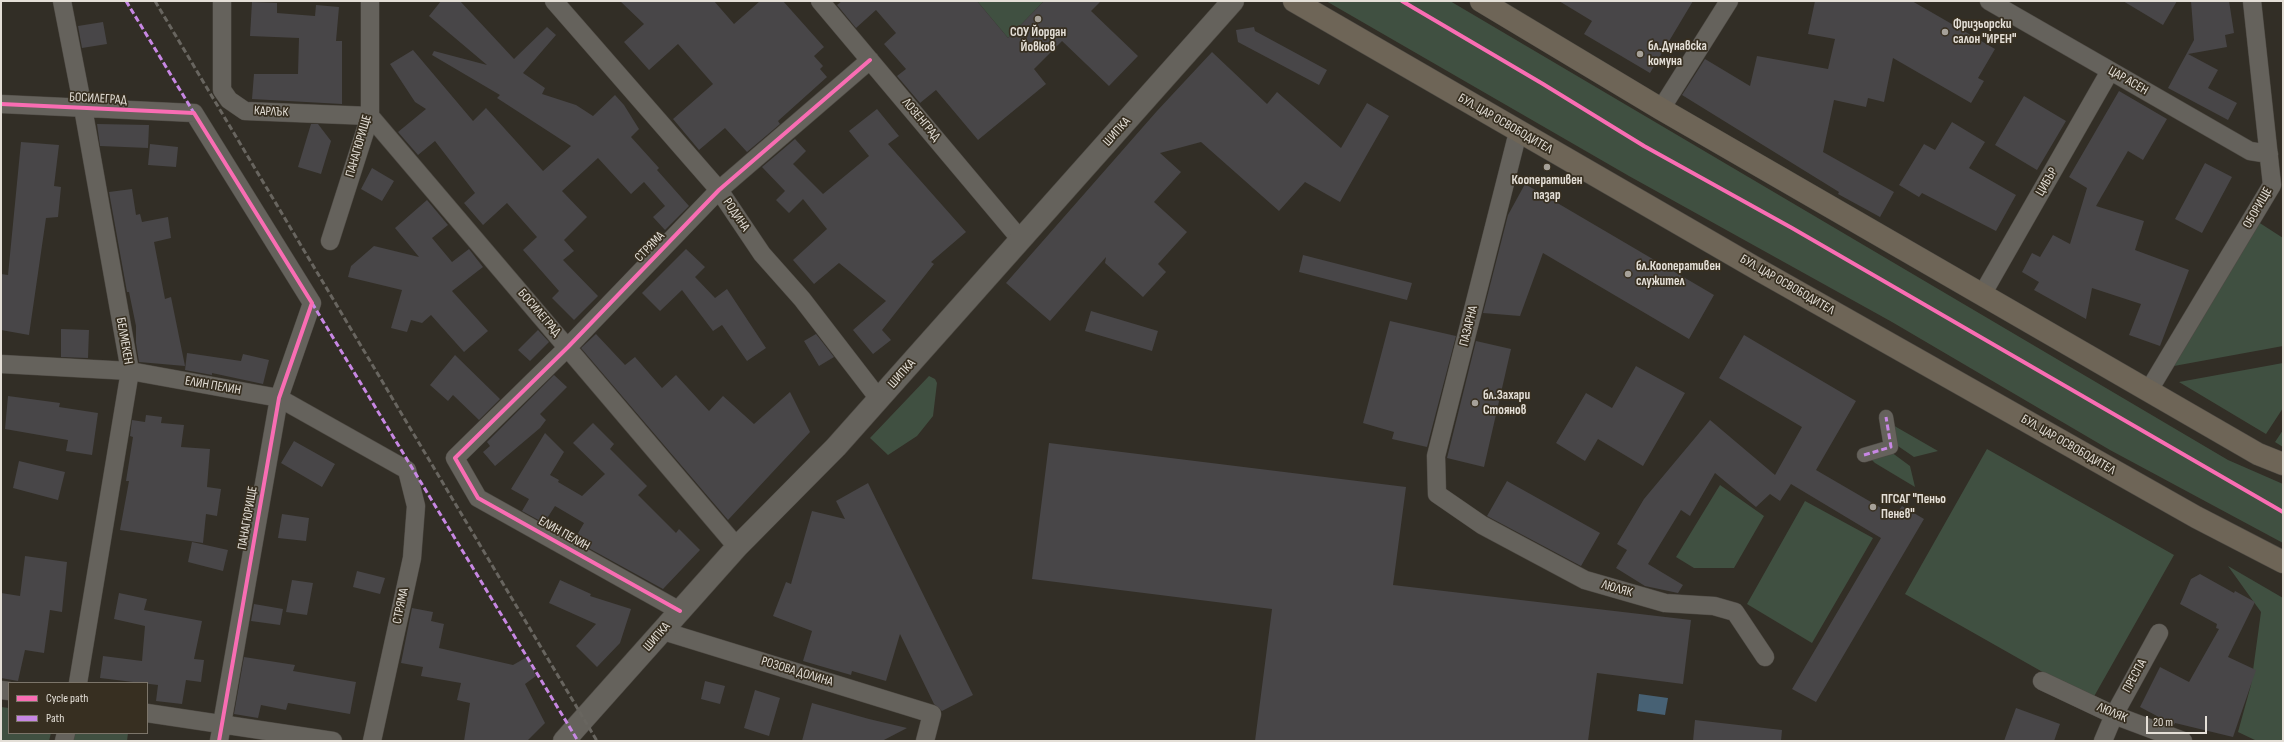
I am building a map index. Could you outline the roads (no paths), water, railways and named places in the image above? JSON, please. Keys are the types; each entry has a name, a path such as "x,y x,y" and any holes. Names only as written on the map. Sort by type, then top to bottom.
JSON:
{"main road":[{"name":"ШИПКА","path":"564,741 737,547 836,448 1233,1"},
{"name":"БУЛ. ЦАР ОСВОБОДИТЕЛ","path":"1294,1 1518,132 2196,517 2283,562"},
{"path":"1481,1 1661,109 1983,293 2258,454 2283,464"}],"street":[{"name":"БЕЛМЕКЕН","path":"62,1 83,108 130,371 78,682"},
{"name":"КАРЛЪК","path":"222,1 222,90 229,100 245,111 370,116"},
{"name":"ПАНАГЮРИЩЕ","path":"330,241 370,116 370,1"},
{"name":"РОДИНА","path":"554,1 719,190 762,254 802,299 880,399"},
{"name":"ЛОЗЕНГРАД","path":"820,1 1021,240"},
{"path":"1661,109 1729,1"},
{"name":"ЦАР АСЕН","path":"1989,1 2250,150 2269,154"},
{"name":"ОБОРИЩЕ","path":"2149,390 2272,185 2252,1"},
{"name":"СТРЯМА","path":"455,458 568,347 719,190 870,60"},
{"name":"ЦИБЪР","path":"1983,293 2110,71"},
{"name":"БОСИЛЕГРАД","path":"1,104 194,113 312,302"},
{"name":"БОСИЛЕГРАД","path":"370,116 737,547"},
{"name":"ПАЗАРНА","path":"1460,511 1437,494 1436,456 1518,132"},
{"name":"ПАНАГЮРИЩЕ","path":"221,732 280,398 312,302"},
{"name":"ЕЛИН ПЕЛИН","path":"1,364 130,371 280,398 407,470"},
{"path":"1864,455 1891,447 1886,417"},
{"name":"ЕЛИН ПЕЛИН","path":"455,458 478,498 680,611"},
{"name":"СТРЯМА","path":"372,741 412,558 416,506 407,470"},
{"name":"ЛЮЛЯК","path":"1460,511 1585,580 1665,603 1714,606 1735,612 1765,657"},
{"name":"РОЗОВА ДОЛИНА","path":"663,631 932,714 925,741"},
{"name":"ПРЕСПА","path":"2103,741 2114,715 2159,633"},
{"name":"ЛЮЛЯК","path":"2042,681 2114,715 2183,741"},
{"path":"148,713 221,732 333,741"}],"water":[{"path":"1639,694 1668,698 1665,715 1637,711"}],"railway":[{"path":"155,1 597,741"}],"place":[{"name":"СОУ Йордан Йовков","path":"1038,19"},
{"name":"Фризьорски салон \"ИРЕН\"","path":"1945,32"},
{"name":"бл.Дунавска комуна","path":"1640,54"},
{"name":"Кооперативен пазар","path":"1547,167"},
{"name":"бл.Кооперативен служител","path":"1628,274"},
{"name":"бл.Захари Стоянов","path":"1475,403"},
{"name":"ПГСАГ \"Пеньо Пенев\"","path":"1873,507"}]}
